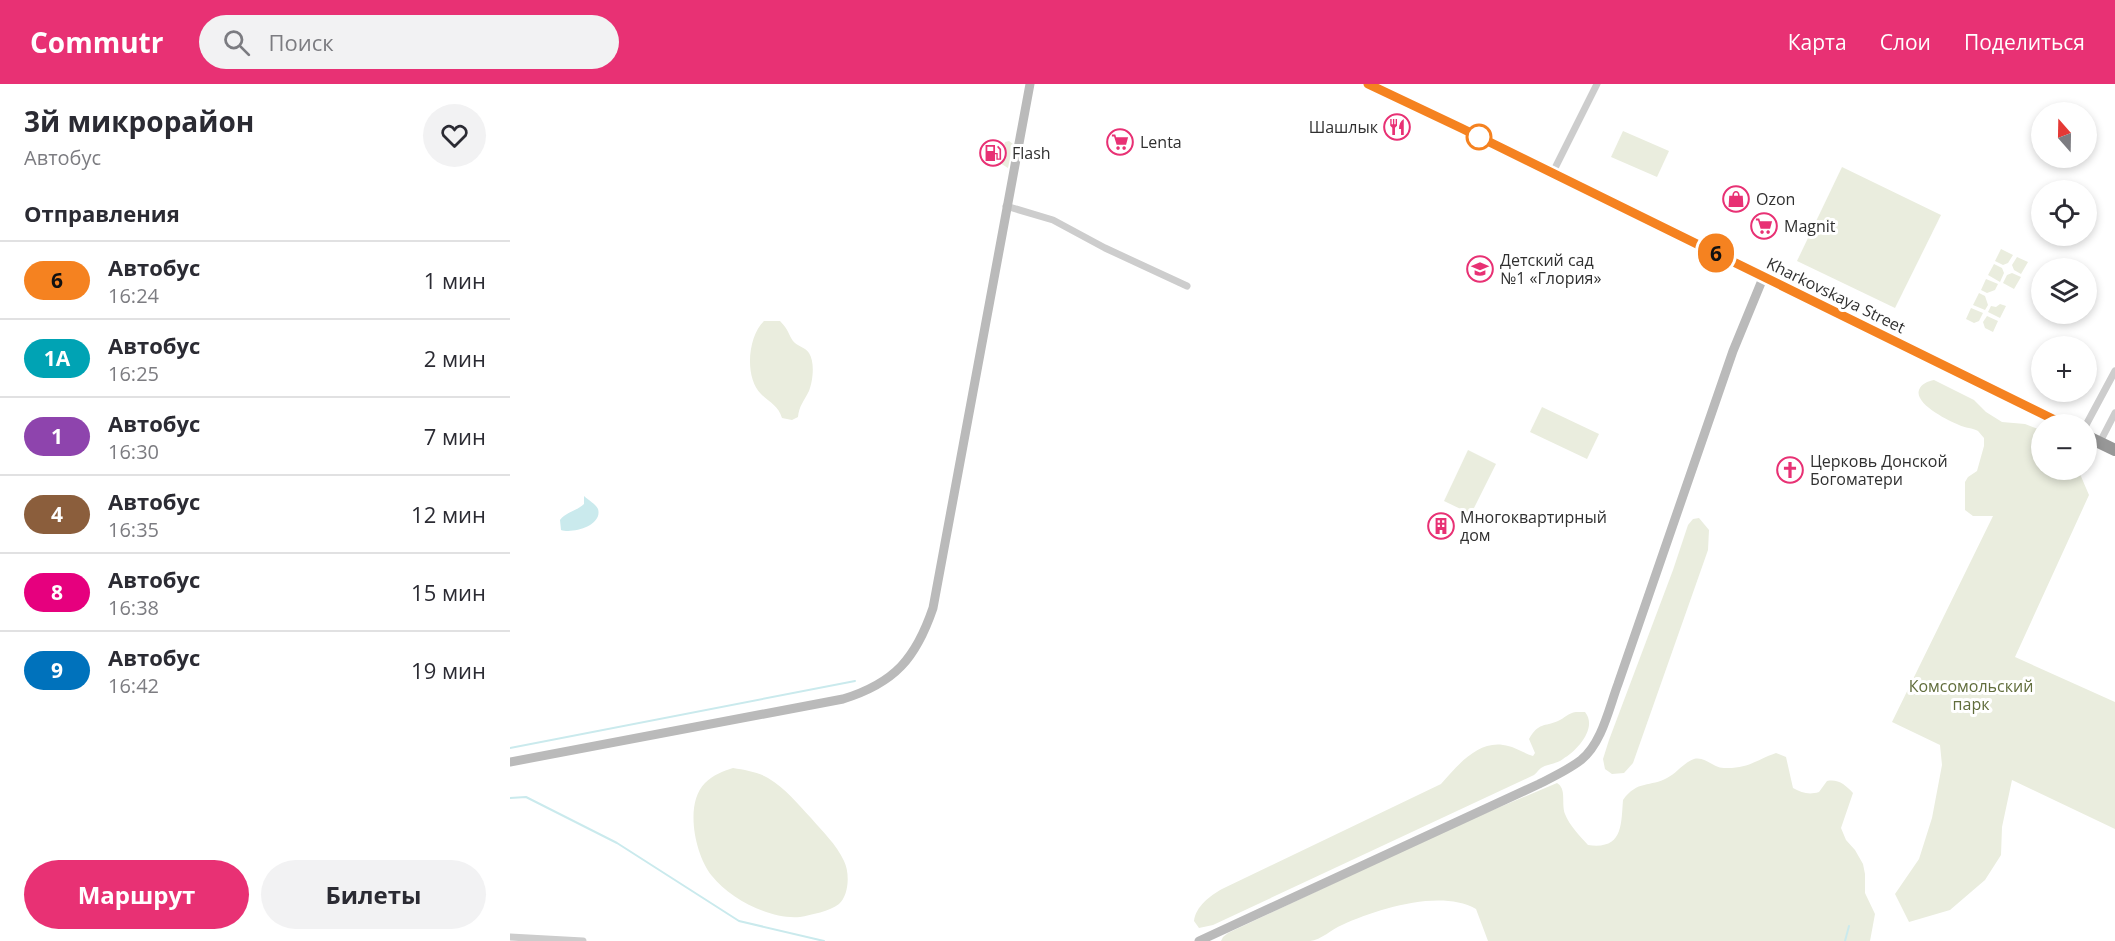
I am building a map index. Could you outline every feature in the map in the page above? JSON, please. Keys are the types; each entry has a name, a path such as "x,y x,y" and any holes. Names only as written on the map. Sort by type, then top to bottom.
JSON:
{"highway":[{"name":"Kharkovskaya Street","path":"1368,84 2042,414"},
{"path":"2097,441 2115,450"}],"main road":[{"path":"510,762 843,699 880,684 907,661 925,630 933,608 1030,84"},
{"path":"1199,941 1539,784 1571,767 1586,755 1596,740 1618,684 1733,351 1763,278"}],"street":[{"path":"1552,174 1597,84"},
{"path":"1006,206 1053,220 1105,248 1187,286"},
{"path":"2092,414 2115,371"},
{"path":"2100,442 2115,413"},
{"path":"510,937 583,941"}],"green space":[{"path":"1623,131 1669,151 1657,177 1611,157"},
{"path":"1009,141 1013,144 1008,168 1000,163 1005,142"},
{"path":"1842,167 1941,215 1895,308 1797,261"},
{"path":"2001,249 2013,255 2008,263 2003,265 1995,261"},
{"path":"2017,257 2028,262 2021,274 2014,270 2012,265"},
{"path":"1994,264 2002,268 2004,273 2000,282 1988,275"},
{"path":"2012,273 2021,277 2014,289 2003,283 2007,275"},
{"path":"1986,279 1998,284 1995,290 1987,293 1981,290"},
{"path":"1979,293 1985,296 1988,305 1985,310 1973,305"},
{"path":"2000,304 2006,306 2000,318 1988,312 1991,306 1996,307"},
{"path":"1971,308 1983,313 1979,321 1974,323 1966,319"},
{"path":"1987,316 1998,321 1993,332 1985,328 1983,322"},
{"path":"764,321 780,321 793,341 807,351 811,357 813,372 809,391 798,417 792,420 782,418 776,407 761,394 752,378 750,357 754,336"},
{"name":"Комсомольский парк","path":"1934,380 1974,400 1986,412 2002,422 2031,426 2031,480 2083,480 2089,495 2015,657 2115,702 2115,829 2012,780 2002,827 2001,855 1985,880 1950,910 1909,922 1895,894 1919,859 1932,818 1942,765 1940,745 1892,722 1993,516 1973,516 1965,510 1965,482 1977,471 1984,438 1978,431 1961,426 1927,406 1919,395 1920,388 1925,383"},
{"path":"1542,407 1599,434 1587,459 1530,432"},
{"path":"1468,450 1496,464 1471,514 1444,501"},
{"path":"1699,518 1709,530 1708,550 1633,763 1624,773 1612,774 1605,769 1603,759 1609,740 1688,525 1693,519"},
{"path":"1576,712 1585,712 1589,725 1587,732 1580,745 1561,761 1543,767 1534,775 1213,925 1199,928 1194,921 1201,906 1208,898 1222,889 1441,784 1460,763 1484,747 1503,745 1533,756 1535,753 1529,739 1536,730"},
{"path":"1776,753 1786,757 1793,788 1796,790 1809,793 1819,792 1827,781 1835,781 1842,783 1853,793 1841,828 1846,840 1863,864 1865,893 1875,914 1870,941 1488,941 1476,909 1461,903 1427,901 1373,913 1310,941 1221,941 1228,933 1462,823 1557,783 1562,789 1564,810 1569,822 1588,845 1599,846 1608,844 1618,834 1623,800 1634,789 1667,778 1694,759 1702,759 1720,767 1732,768 1746,766"},
{"path":"733,768 760,774 774,782 796,802 833,844 844,861 847,872 847,890 839,904 826,911 800,917 777,915 740,900 729,893 712,876 697,843 694,830 695,803 705,783"}],"water":[{"path":"584,496 598,509 596,520 579,530 561,530 560,520 584,504"}],"waterway":[{"path":"510,748 855,681"},
{"path":"510,798 526,797 617,843 739,921 824,941"},
{"path":"1845,941 1849,926"}],"bus line":[{"name":"6","path":"1368,84 2042,414"}],"place":[{"name":"Шашлык","path":"1397,127"},
{"name":"Lenta","path":"1120,142"},
{"name":"Flash","path":"993,153"},
{"name":"Ozon","path":"1736,199"},
{"name":"Magnit","path":"1764,226"},
{"name":"Детский сад №1 «Глория»","path":"1480,269"},
{"name":"Церковь Донской Богоматери","path":"1790,470"},
{"name":"Многоквартирный дом","path":"1441,526"}]}
